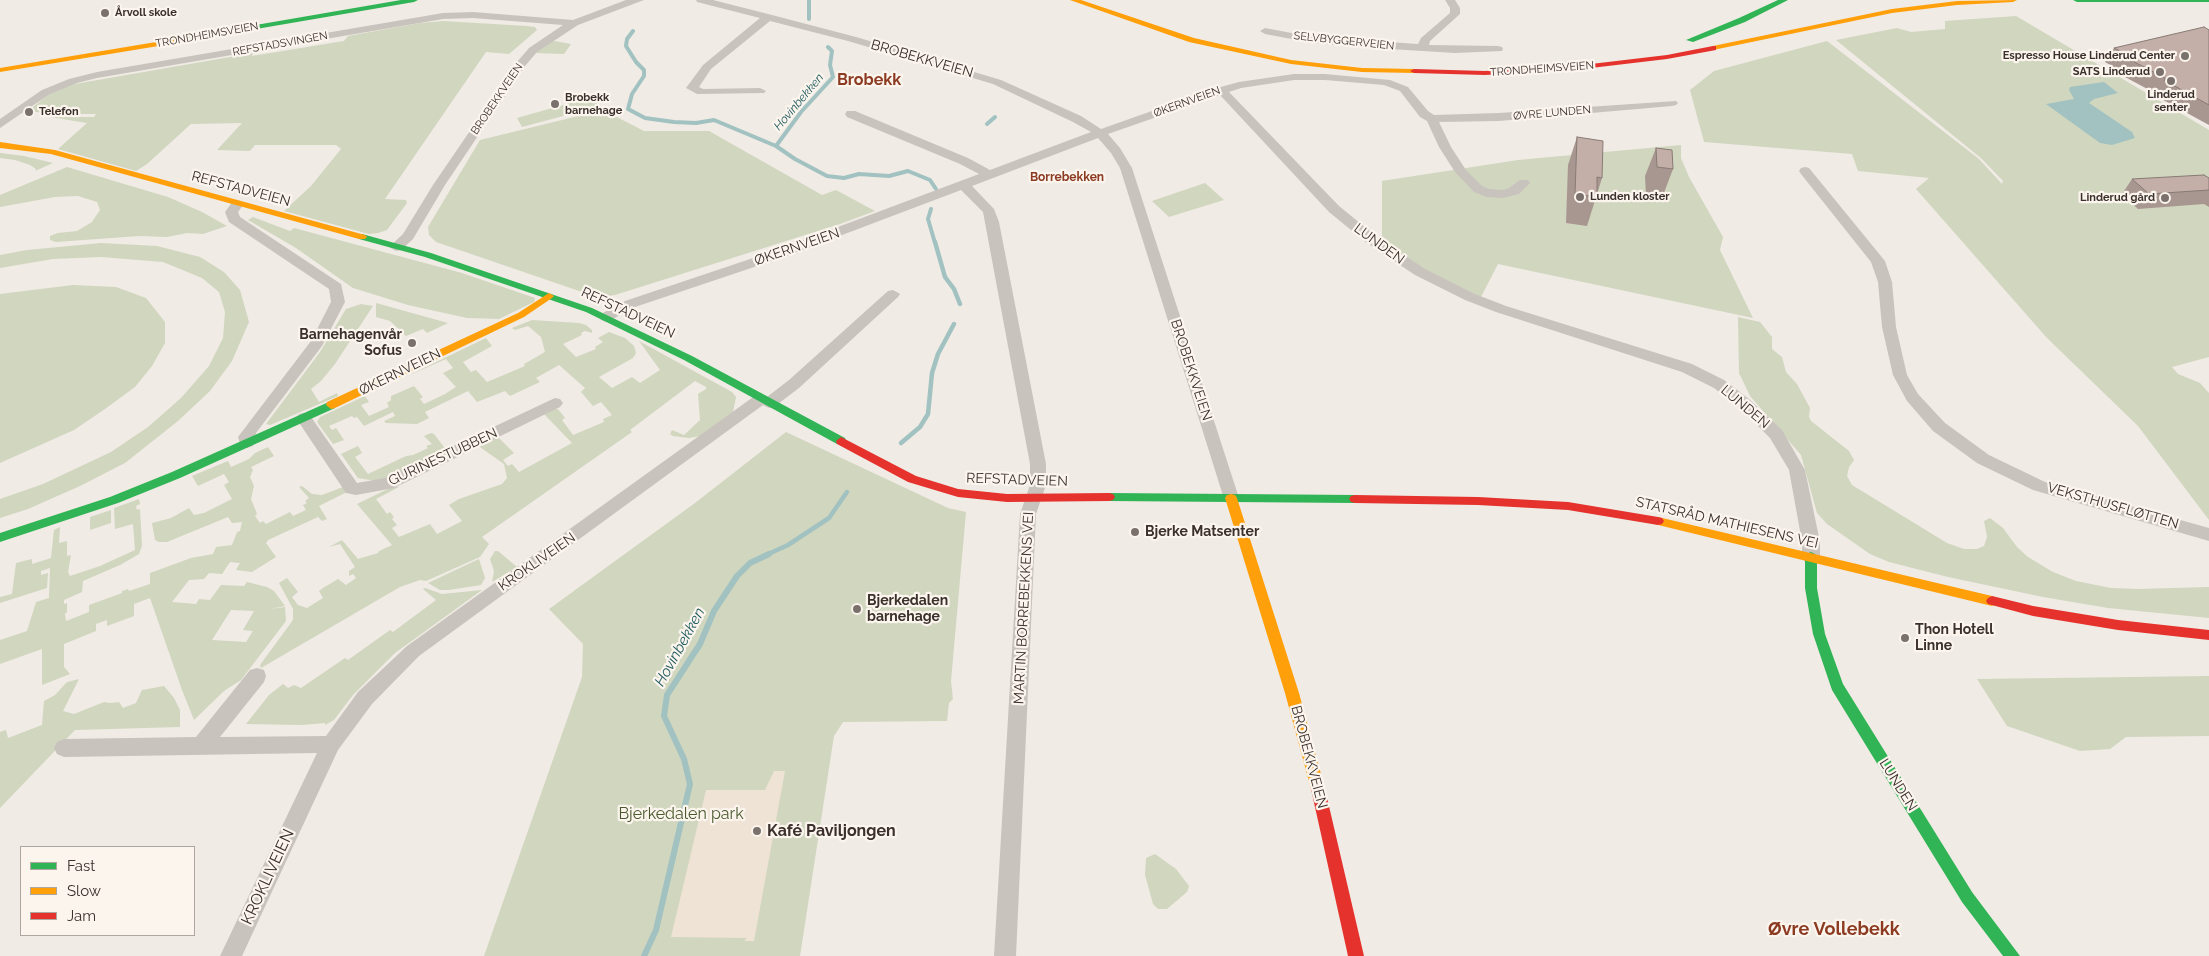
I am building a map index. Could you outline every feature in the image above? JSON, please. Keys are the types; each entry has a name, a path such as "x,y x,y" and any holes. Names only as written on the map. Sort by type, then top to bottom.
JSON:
{"main road":[{"name":"TRONDHEIMSVEIEN","path":"0,63 370,0"},
{"name":"TRONDHEIMSVEIEN","path":"0,70 414,0"},
{"name":"TRONDHEIMSVEIEN","path":"1074,0 1192,40 1291,62 1362,70 1485,73 1555,70 1650,59 1710,50 1892,11 1957,3 2013,0"},
{"name":"TRONDHEIMSVEIEN","path":"1105,0 1226,39 1296,52 1364,60 1438,63 1521,62 1615,53 1684,42 1897,0"},
{"path":"1684,42 1742,20 1784,0"},
{"path":"2077,0 2209,0"},
{"path":"0,58 97,46"},
{"path":"0,74 108,53"},
{"name":"REFSTADVEIEN","path":"0,145 52,152 457,264 549,296 606,317 688,358 912,479 942,489 974,496 1033,498 1231,498"},
{"name":"ØKERNVEIEN","path":"0,538 114,500 304,418 521,315 549,296"},
{"name":"STATSRÅD MATHIESENS VEI","path":"1231,498 1478,501 1568,506 1657,520 2033,611 2118,626 2209,635"},
{"name":"BROBEKKVEIEN","path":"1231,498 1292,693 1313,768 1356,956"},
{"name":"LUNDEN","path":"1811,557 1811,588 1819,634 1837,686 1967,898 2012,956"}],"street":[{"name":"BROBEKKVEIEN","path":"396,247 415,225 439,185 521,64 540,44 574,23 618,5 639,0"},
{"name":"BROBEKKVEIEN","path":"701,0 852,39 998,82 1077,118 1100,133 1116,151 1126,168 1231,498"},
{"path":"1423,48 1428,36 1455,14 1455,8 1450,0"},
{"name":"REFSTADSVINGEN","path":"0,124 54,88 83,78 120,71 443,16 473,15 574,23"},
{"path":"760,91 701,92 695,91 692,88 707,67 768,17"},
{"name":"SELVBYGGERVEIEN","path":"1265,31 1325,41 1423,48 1498,49"},
{"name":"ØKERNVEIEN","path":"606,317 630,304 779,254 1100,133 1220,90 1252,82 1294,77 1374,80 1394,84 1409,94 1424,114 1432,120"},
{"name":"LUNDEN","path":"1220,90 1334,210 1372,240 1420,272 1470,298 1687,368 1719,384 1744,402 1776,434 1797,470 1811,542 1811,557"},
{"name":"ØVRE LUNDEN","path":"1432,120 1500,117 1672,103"},
{"path":"851,114 964,161 988,174"},
{"path":"1432,120 1445,147 1461,172 1478,189 1487,193 1503,194 1514,191 1524,183"},
{"name":"VEKSTHUSFLØTTEN","path":"1805,171 1878,261 1883,275 1889,327 1900,375 1912,398 1939,427 1983,459 2039,486 2089,502 2180,525 2209,535"},
{"name":"MARTIN BORREBEKKENS VEI","path":"964,185 983,204 989,212 992,222 1038,464 1038,485 1028,515 1005,956"},
{"path":"238,204 231,212 234,219 336,287 338,302 317,343 250,430 246,437 247,442"},
{"name":"KROKLIVEIEN","path":"231,956 331,744 365,698 413,651 765,401 794,384 894,294"},
{"name":"GURINESTUBBEN","path":"304,418 352,489 356,489 388,484 555,403"},
{"path":"201,746 258,676"},
{"path":"64,748 331,744"}],"green space":[{"path":"2016,16 2209,130 2209,357 2172,367 2178,374 2200,383 2209,393 2209,520 2138,426 2047,338 1916,189 1929,178 1858,171 1852,154 1704,142 1690,90 1714,71 1827,41 1979,159 2002,184 2003,181 1982,159 1836,40 1897,28 1911,32 1945,29 1945,21"},
{"path":"443,21 527,26 535,27 537,30 509,54 486,52 385,199 406,200 407,203 387,230 378,233 369,234 284,211 311,186 341,149 336,145 255,145 250,151 217,150 242,123 191,124 147,164 136,171 58,149 87,123 50,117 94,117 96,114 54,114 28,111 53,91 69,85 253,53 252,56 344,41 348,36 420,23"},
{"path":"549,40 571,44 564,54 533,53"},
{"path":"605,93 593,108 522,127 517,118"},
{"path":"603,110 644,131 709,131 822,195 836,190 875,211 840,224 615,295 592,298 585,293 436,242 429,235 428,227 480,140"},
{"path":"1681,145 1681,158 1689,177 1723,237 1720,250 1753,318 1498,264 1481,297 1418,267 1382,239 1382,181 1518,160"},
{"path":"0,153 24,156 53,163 35,171 36,169 30,165 0,158"},
{"path":"67,167 168,197 202,212 227,226 203,234 187,233 167,237 139,236 56,242 50,240 50,236 77,231 92,222 100,210 97,202 78,196 55,197 0,207 0,195"},
{"path":"1205,183 1224,200 1169,217 1152,201"},
{"path":"253,217 290,231 294,228 462,273 535,298 534,302 499,319 467,318 408,305 353,288 296,248 248,220"},
{"path":"101,243 157,246 200,257 224,272 240,290 249,322 232,361 210,391 178,421 125,463 28,509 0,518 0,499 43,484 111,452 148,427 181,398 209,366 223,338 225,312 219,292 202,278 163,262 101,257 53,259 0,268 0,255 27,250"},
{"path":"73,285 116,287 146,298 165,322 165,343 152,366 135,387 105,409 74,430 0,463 0,294"},
{"path":"376,303 448,323 427,333 423,329 406,336 390,321 376,317"},
{"path":"361,304 373,306 335,364 321,381 311,389 319,402 337,393 338,396 270,425 266,424 320,352 346,309"},
{"path":"1738,317 1760,322 1772,337 1772,349 1782,357 1786,372 1797,384 1810,408 1809,417 1811,421 1849,451 1854,460 1849,467 1847,476 1852,485 1947,543 1964,549 1977,549 1984,546 1987,537 1984,521 1990,518 2003,528 2017,547 2028,557 2053,572 2076,581 2111,588 2209,587 2209,618 2108,608 2043,597 1948,577 1889,562 1870,554 1827,524 1817,513 1801,455 1750,396 1739,373"},
{"path":"532,320 579,323 586,325 592,330 592,333 585,331 581,333 582,335 563,344 576,357 596,349 595,347 603,342 598,338 609,332 625,338 634,346 636,353 633,358 599,377 612,388 632,377 640,383 660,370 639,341 732,392 736,397 733,412 701,436 689,438 670,434 672,430 684,435 700,420 698,394 706,389 706,387 695,381 630,430 632,432 482,537 489,544 480,557 426,581 420,580 400,587 261,668 260,665 293,620 293,609 279,583 287,578 298,592 292,597 298,605 307,608 323,598 319,591 323,588 338,579 346,585 356,578 353,574 349,576 349,571 355,567 340,544 329,547 342,540 358,559 378,553 392,545 357,504 394,486 399,487 376,499 387,514 390,512 394,517 392,519 397,525 392,528 399,537 430,524 437,534 462,521 449,505 459,499 502,484 507,478 504,464 477,445 497,436 514,453 503,460 508,466 512,464 519,472 572,443 543,413 552,409 558,409 565,418 562,420 573,435 604,422 603,419 612,415 601,402 593,406 581,392 585,388 559,365 536,378 540,382 510,396 505,391 477,402 468,391 425,412 429,418 417,424 386,423 384,421 395,416 393,412 364,426 357,417 354,418 352,416 329,426 332,430 336,428 344,440 333,444 317,422 320,417 365,396 369,402 361,405 369,416 389,407 387,403 391,400 391,396 414,386 423,397 420,399 424,404 445,394 456,387 443,373 453,368 446,359 403,378 486,338 492,346 463,362 471,372 476,370 487,382 525,366 524,364 545,352 541,337 528,326 515,330 512,328"},
{"name":"Bjerkedalen park","path":"786,432 948,508 966,512 951,681 953,699 949,703 947,721 843,722 834,736 800,956 484,956 582,677 583,644 549,609 695,503"},
{"path":"431,433 434,434 447,451 395,476 376,481 358,478 341,454 358,446 362,453 355,457 368,474 428,448 426,446 432,444 424,436"},
{"path":"268,447 274,456 251,467 253,470 250,477 254,486 251,499 257,514 255,516 260,523 263,521 266,524 290,512 293,516 306,510 303,505 307,503 305,501 309,498 299,487 302,486 312,494 322,495 343,487 349,491 319,506 327,519 322,521 318,517 268,540 266,543 276,557 252,572 236,570 240,563 230,562 222,574 209,573 204,579 189,580 172,602 196,604 199,599 210,600 221,585 244,586 247,582 267,587 274,591 285,606 270,609 285,607 286,621 241,680 224,691 194,720 150,598 134,604 134,616 107,626 107,620 96,624 96,631 64,644 64,667 70,674 42,685 42,649 0,664 0,640 27,631 36,602 49,598 50,568 41,571 41,575 48,573 47,588 0,603 0,597 12,594 16,563 32,559 32,564 51,558 54,530 60,527 59,543 67,541 67,556 71,555 68,572 70,576 100,566 135,550 133,524 115,529 114,508 139,499 140,504 136,506 137,510 140,509 142,546 139,554 120,565 83,581 82,592 64,600 64,604 67,603 66,621 89,612 89,605 122,593 122,591 128,589 129,591 150,584 150,573 191,558 213,554 216,547 232,545 237,532 240,531 242,522 232,523 228,517 167,542 155,540 152,523 171,518 189,508 194,515 204,513 232,499 224,485 229,482 224,474 198,486 192,476 228,461 231,467 249,459 255,453","holes":["231,610 254,611 243,630 253,631 246,642 212,640"]},
{"path":"111,510 111,523 90,530 90,517"},
{"path":"495,551 498,551 517,567 492,582 494,571 490,559"},
{"path":"479,559 485,578 481,585 440,590 428,583"},
{"path":"423,589 442,594 482,590 395,653 353,695 334,720 325,725 325,723 302,725 246,724 269,695 283,684 288,688 294,685 301,688 345,658 348,660 390,630 393,632 436,600"},
{"path":"2209,676 2209,736 2126,737 2110,749 2080,751 2007,726 1977,679"},
{"path":"79,679 63,711 74,714 104,702 119,702 123,708 136,703 142,690 164,686 174,698 180,710 180,727 75,730 0,808 0,732 6,730 8,738 42,725 44,701 55,695 67,682"},
{"path":"1155,854 1176,869 1189,886 1187,892 1167,909 1158,909 1153,904 1145,875 1146,858"}],"shaded area":[{"path":"774,771 785,771 754,941 744,941 747,938 671,937 706,790 765,790"}],"water":[{"path":"2104,82 2118,93 2094,99 2089,103 2132,132 2135,138 2112,145 2100,143 2046,104 2074,99 2069,90 2070,87"}],"building":[{"path":"2204,27 2209,30 2209,105 2164,80 2167,79 2119,54 2124,53 2114,48"},
{"path":"1577,137 1603,141 1602,178 1597,177 1597,197 1575,194"},
{"path":"1656,148 1672,150 1673,169 1657,167"},
{"path":"2204,175 2209,178 2209,190 2149,194 2132,179"}],"waterway":[{"name":"Hovinbekken","path":"809,0 809,19"},
{"path":"633,31 627,39 626,46 636,62 644,70 644,76 632,94 628,109 645,118 674,122 696,123 714,120 776,146"},
{"name":"Hovinbekken","path":"776,146 801,112 833,77 830,65 832,51 828,47"},
{"path":"987,124 995,117"},
{"name":"Hovinbekken","path":"776,146 795,159 827,176 844,178 859,174 889,176 908,171 930,180 936,189"},
{"name":"Hovinbekken","path":"931,209 928,219 935,243"},
{"name":"Hovinbekken","path":"935,242 945,277 954,289 960,304"},
{"name":"Hovinbekken","path":"901,443 920,427 928,414 932,373 938,354 954,324"},
{"name":"Hovinbekken","path":"766,555 788,545 829,518 847,492"},
{"name":"Hovinbekken","path":"644,956 656,930 690,784 684,759 664,716 667,695 700,644 714,611 737,576 750,563 769,554"}],"traffic: fast":[{"path":"186,39 414,0"},
{"path":"1690,40 1742,20 1784,0"},
{"path":"2077,0 2209,0"},
{"path":"362,237 428,255 589,310 688,358 841,441"},
{"path":"0,538 114,500 176,475 331,405"},
{"path":"1109,497 1355,499"},
{"path":"1811,557 1811,588 1819,634 1837,686 1967,897 2012,956"}],"traffic: slow":[{"path":"1074,0 1192,40 1291,62 1362,70 1414,71"},
{"path":"1713,48 1892,11 1957,3 2013,0"},
{"path":"0,70 186,39"},
{"path":"0,145 52,152 362,237"},
{"path":"331,405 521,315 549,296"},
{"path":"1231,498 1292,693 1318,789"},
{"path":"1658,521 1992,601"}],"traffic: jam":[{"path":"1414,71 1485,73 1574,68 1667,57 1713,48"},
{"path":"841,441 912,479 958,493 1007,498 1109,497"},
{"path":"1355,499 1478,501 1568,506 1658,521"},
{"path":"1992,601 2033,611 2118,625 2209,635"},
{"path":"1318,789 1356,956"}],"place":[{"name":"Årvoll skole","path":"105,13"},
{"name":"Espresso House Linderud Center","path":"2185,56"},
{"name":"SATS Linderud","path":"2160,72"},
{"name":"Linderud senter","path":"2171,81"},
{"name":"Brobekk barnehage","path":"555,104"},
{"name":"Telefon","path":"29,112"},
{"name":"Lunden kloster","path":"1580,197"},
{"name":"Linderud gård","path":"2165,198"},
{"name":"Barnehagenvår Sofus","path":"412,343"},
{"name":"Bjerke Matsenter","path":"1135,532"},
{"name":"Bjerkedalen barnehage","path":"857,609"},
{"name":"Thon Hotell Linne","path":"1905,638"},
{"name":"Kafé Paviljongen","path":"757,831"}],"district":[{"name":"Brobekk","path":"869,80"},
{"name":"Borrebekken","path":"1067,177"},
{"name":"Øvre Vollebekk","path":"1834,930"}]}
